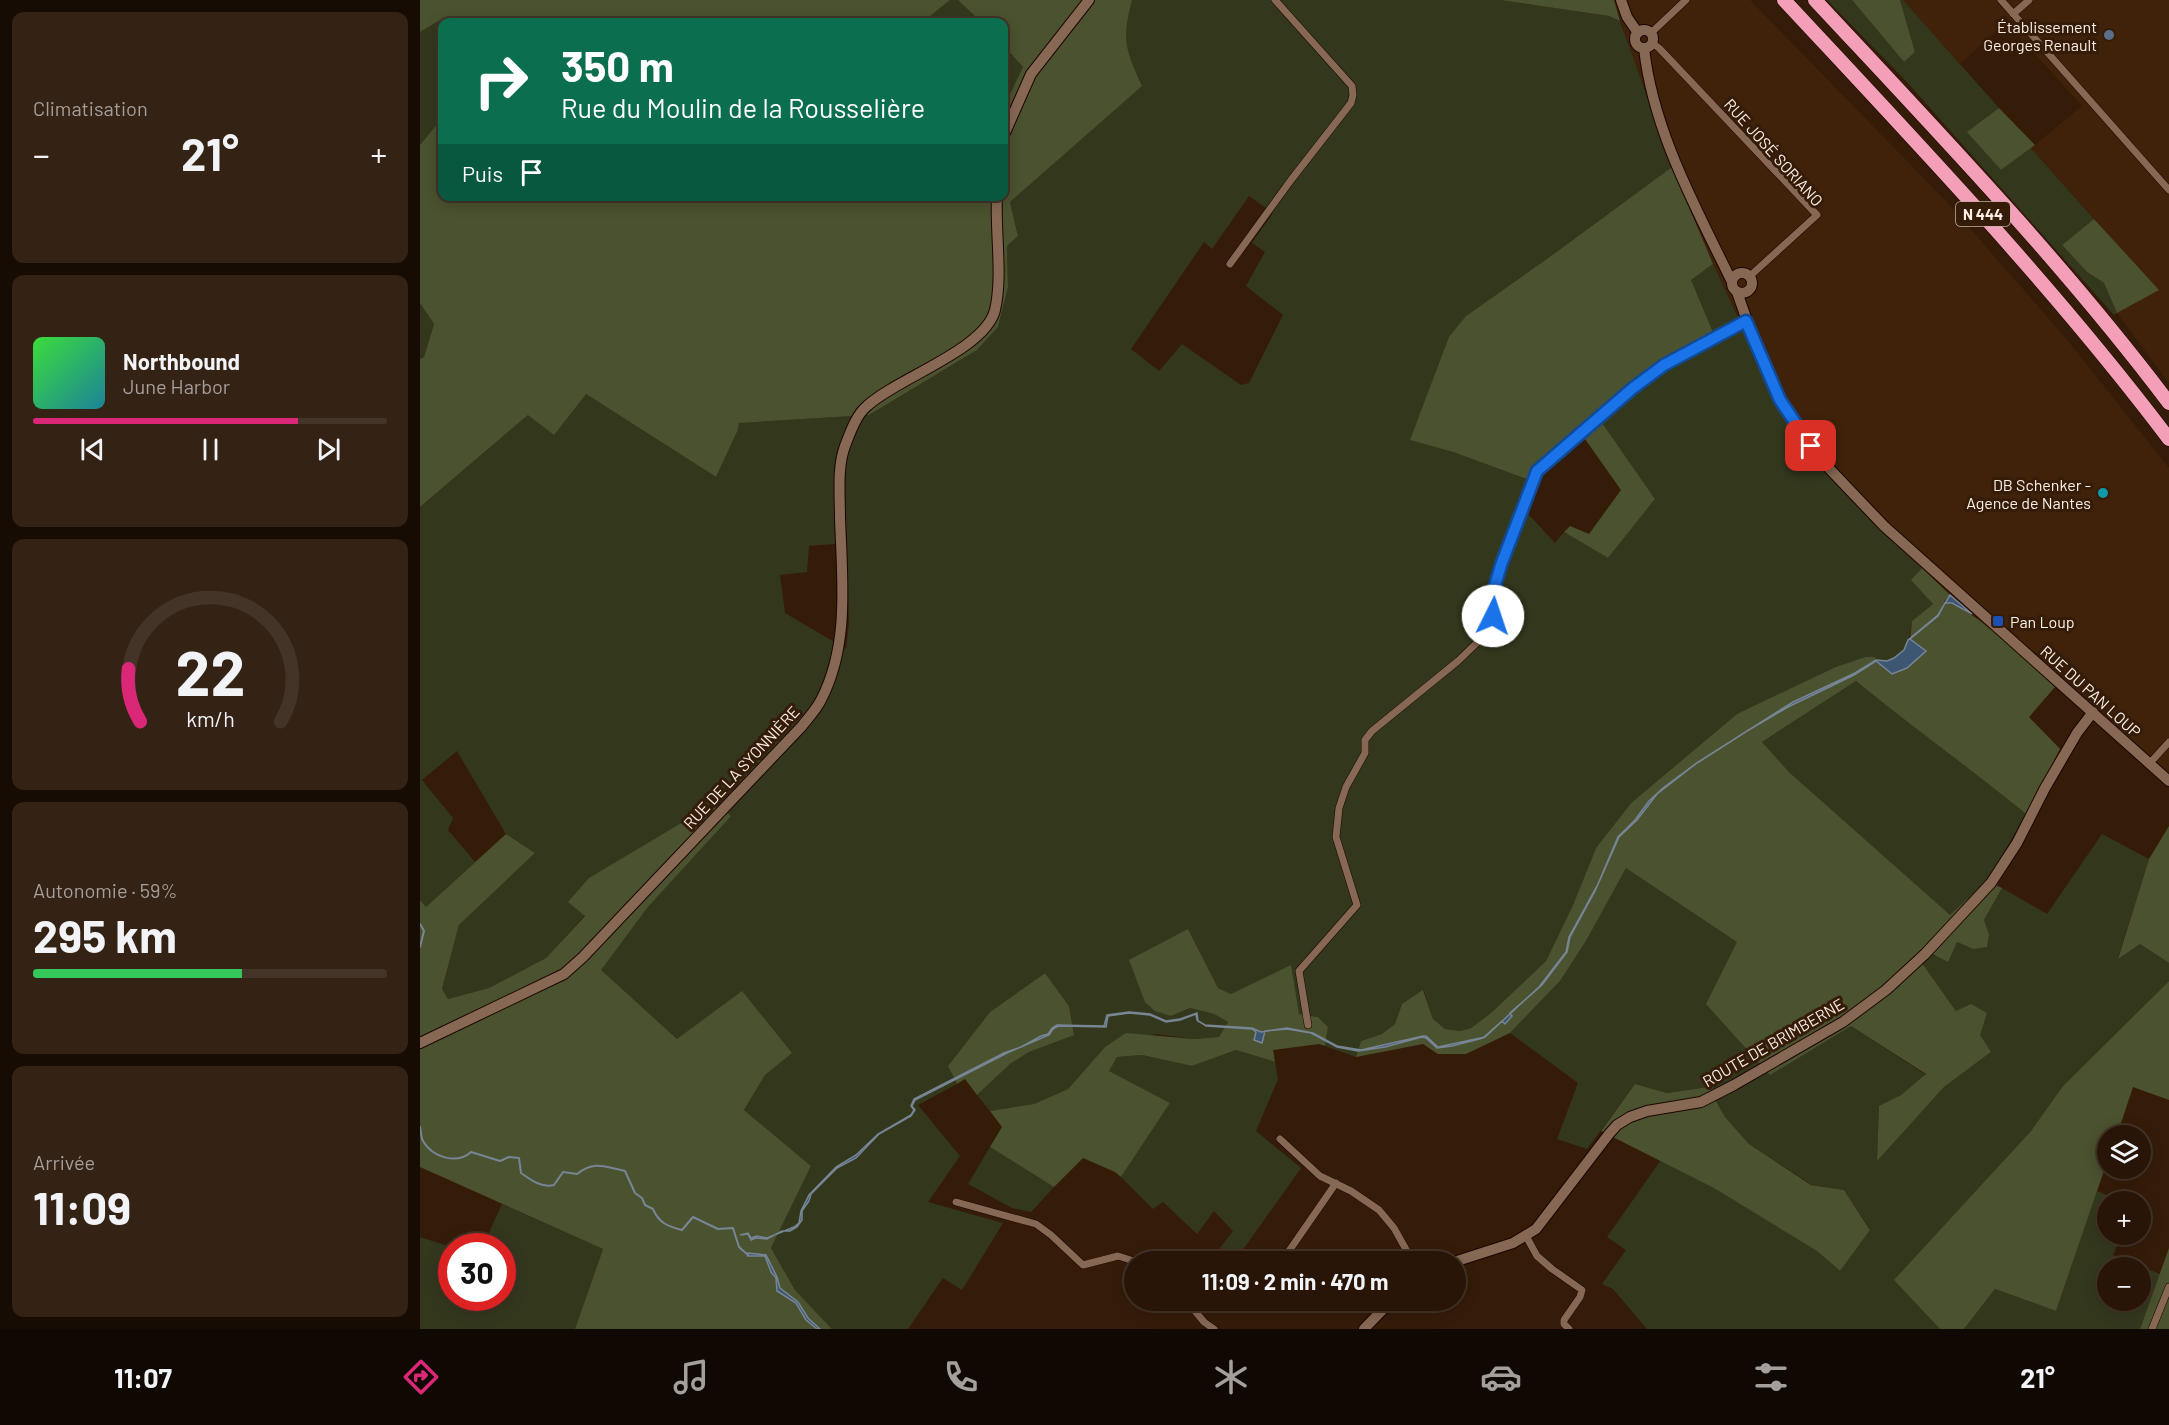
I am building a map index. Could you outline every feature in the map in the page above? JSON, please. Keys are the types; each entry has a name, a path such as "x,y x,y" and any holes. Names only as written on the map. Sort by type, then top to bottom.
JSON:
{"highway":[{"name":"N 444","path":"1784,0 2017,253 2098,349 2169,439"},
{"name":"N 444","path":"1815,0 2024,227 2104,321 2169,403"}],"street":[{"path":"1008,126 1031,74 1089,0"},
{"path":"1230,264 1291,180 1351,104 1353,95 1352,86 1275,0"},
{"path":"1622,0 1627,18 1638,33 1643,30 1649,41 1686,0"},
{"path":"2001,0 2169,190"},
{"path":"2013,14 2029,0"},
{"name":"RUE DU PAN LOUP","path":"1638,33 1636,41 1639,46 1649,41 1647,77 1672,152 1714,248 1734,287 1780,400 1806,439 1848,490 1877,519 2169,781"},
{"name":"RUE JOSÉ SORIANO","path":"1649,41 1659,48 1817,215 1745,274"},
{"name":"RUE DE LA SYONNIÈRE","path":"420,1042 564,974 802,726 820,702 838,652 843,613 840,476 844,449 852,428 865,408 880,396 959,349 980,334 991,322 998,290 997,201"},
{"path":"1308,1025 1299,971 1357,905 1336,837 1339,808 1346,788 1365,753 1365,740 1372,731 1458,661 1482,638 1493,616 1494,589 1501,565 1537,471 1633,388 1664,365 1746,321 1753,284 1745,274 1732,268 1714,248"},
{"path":"1745,274 1734,276 1734,287 1743,293 1750,291"},
{"name":"ROUTE DE BRIMBERNE","path":"1466,1258 1513,1243 1543,1222 1617,1125 1647,1111 1701,1102 1734,1085 1843,1022 1905,974 1991,883 2017,843 2076,734 2093,712"},
{"path":"2149,764 2169,742"},
{"path":"1280,1139 1320,1176 1351,1191 1378,1210 1394,1228 1407,1251"},
{"path":"1289,1251 1336,1184"},
{"path":"956,1202 1036,1224 1083,1265 1118,1256 1124,1258"},
{"path":"1526,1236 1537,1256 1582,1290 1580,1297 1564,1320 1569,1329"},
{"path":"2152,1329 2169,1287"},
{"path":"1195,1311 1214,1329"},
{"path":"1364,1329 1381,1311"}],"shaded area":[{"path":"1614,0 1750,0 1947,202 2064,336 2169,468 2169,773 2063,679 2055,687 1950,595 1856,506 1807,446 1759,362 1713,264 1672,167"},
{"path":"1903,0 2169,0 2169,383 2117,313 2158,290 2031,148 2082,106 2006,22 1960,64"}],"green space":[{"path":"420,0 950,0 928,18 438,18 438,21 420,32"},
{"path":"950,0 958,0 977,18 928,18"},
{"path":"958,0 1132,0 1127,25 1127,44 1142,86 1010,202 1018,236 1007,246 1008,287 998,327 977,350 869,415 739,423 716,477 586,394 554,435 528,415 420,507 420,359 424,357 434,324 420,303 420,145 438,123 438,201 777,201 776,203 1008,201 1008,99 1023,67 1008,50 1008,18 977,18"},
{"path":"1132,0 1500,0 1609,16 1620,21 1672,167 1466,316 1411,440 1453,452 1527,479 1529,482 1517,502 1555,543 1564,532 1608,558 1655,499 1598,417 1691,280 1713,264 1756,356 1807,446 1846,495 1922,568 1912,580 1933,604 1912,621 1909,637 1898,655 1885,660 1876,660 1737,714 1631,803 1596,848 1573,905 1546,961 1491,1013 1471,1028 1460,1031 1445,1029 1433,1019 1424,991 1402,1004 1395,1024 1382,1034 1361,1041 1356,1057 1325,1046 1328,1027 1318,1017 1299,1014 1255,984 1231,994 1218,988 1188,929 1171,1016 1190,1008 1214,1014 1228,1022 1219,1037 1194,1039 1156,1034 1105,1047 1068,1089 1034,1104 990,1111 977,1095 1010,1064 1029,1052 1074,1034 1069,1006 1045,973 990,1012 948,1066 957,1084 918,1105 960,1156 928,1202 1003,1223 962,1290 943,1278 908,1329 832,1329 795,1290 771,1248 811,1166 744,1110 765,1075 791,1053 677,1039 600,970 648,907 730,816 585,915 546,958 489,988 448,999 442,989 459,925 535,853 506,834 457,751 422,780 453,818 448,830 475,862 425,908 420,900 420,507 528,415 586,394 716,477 737,432 738,423 869,415 977,350 998,327 1008,287 1007,246 1018,236 1010,202 1141,86 1128,53 1126,35","holes":["1249,196 1273,213 1252,243 1265,252 1246,286 1283,315 1249,383 1241,385 1182,344 1159,371 1131,349 1204,242 1212,249","846,543 849,623 846,649 785,613 780,575 807,572 809,546"]},
{"path":"1500,0 1614,0 1620,21 1609,16"},
{"path":"1827,0 1852,0 1904,62 1915,52 1900,0 1903,0 1999,108 1968,132 2001,170 2031,148 2094,219 2062,245 2087,272 2104,283 2117,313 2114,315 1906,81"},
{"path":"1852,0 1900,0 1915,52 1904,62"},
{"path":"438,21 438,125 420,145 420,32"},
{"path":"1008,50 1024,67 1008,99"},
{"path":"1999,108 2035,145 2001,170 1967,132"},
{"path":"1672,167 1713,264 1691,280 1714,335 1662,364 1598,417 1655,499 1608,558 1564,532 1570,526 1589,534 1621,490 1580,432 1535,470 1529,482 1527,479 1453,452 1410,440 1449,337 1466,316"},
{"path":"2094,219 2159,290 2117,313 2104,283 2087,272 2062,245"},
{"path":"420,303 434,324 424,357 420,359"},
{"path":"1922,568 1950,595 1944,602 1956,606 1986,625 2055,687 2029,717 2060,749 2026,814 1856,681 1762,742 1790,773 1950,915 1987,881 2002,888 1984,920 1989,934 1987,947 1973,949 1957,942 1948,962 1933,954 1922,963 1956,1011 1971,1004 1987,1013 1980,1035 1991,1052 1944,1087 1877,1161 1879,1106 1901,1095 1926,1074 1851,1026 1770,1075 1706,1004 1737,942 1626,868 1586,941 1560,981 1510,1033 1466,1054 1438,1054 1423,1044 1356,1057 1361,1041 1382,1034 1395,1024 1402,1004 1423,990 1433,1019 1445,1029 1460,1031 1471,1028 1491,1013 1546,961 1573,905 1596,848 1631,803 1737,714 1836,667 1866,657 1875,657 1876,661 1907,668 1912,621 1933,604 1911,580"},
{"path":"1856,681 2026,814 1987,881 1950,916 1790,773 1762,742"},
{"path":"715,803 731,816 648,907 601,970 677,1039 742,991 792,1053 765,1075 744,1110 811,1166 771,1248 795,1290 832,1329 575,1329 603,1249 420,1167 420,900 426,907 506,834 535,853 459,925 442,989 448,999 489,988 546,958 585,916 568,902 589,878"},
{"path":"2169,826 2169,963 2140,944 2118,959 2149,859"},
{"path":"2102,834 2149,859 2118,958 2140,944 2169,963 2169,981 2063,1086 2031,1131 1895,1280 1940,1329 1647,1329 1613,1289 1602,1284 1626,1250 1607,1237 1661,1160 1714,1187 1783,1229 1817,1251 1840,1271 1870,1229 1844,1190 1812,1185 1749,1144 1725,1117 1708,1087 1667,1093 1635,1084 1587,1149 1557,1139 1578,1083 1510,1033 1560,981 1586,941 1626,867 1737,942 1851,1026 1926,1075 1901,1095 1879,1107 1877,1160 1944,1087 1991,1052 1957,1012 1922,963 1933,954 1957,942 1973,949 1989,934 1984,920 2002,888 2047,914"},
{"path":"1188,929 1218,988 1231,994 1291,965 1299,1014 1318,1017 1328,1027 1325,1046 1319,1044 1273,1050 1275,1062 1236,1050 1192,1066 1142,1055 1117,1057 1109,1071 1170,1103 1121,1177 1083,1158 1054,1187 990,1147 1002,1127 990,1111 1034,1104 1068,1089 1105,1047 1126,1033 1194,1039 1219,1037 1228,1022 1214,1014 1190,1008 1171,1016 1155,1011 1145,1002 1129,960"},
{"path":"1045,973 1069,1006 1074,1035 1029,1052 1010,1064 977,1095 965,1079 957,1084 948,1066 990,1012"},
{"path":"2169,981 2169,1100 2133,1087 2120,1125 2097,1125 2097,1179 2101,1179 2056,1311 1995,1289 1964,1329 1940,1329 1894,1280 2031,1131 2063,1086"},
{"path":"1236,1050 1275,1062 1278,1079 1256,1131 1301,1168 1242,1251 1223,1251 1220,1248 1233,1231 1214,1211 1197,1234 1163,1202 1153,1209 1121,1177 1170,1103 1108,1071 1117,1057 1142,1055 1192,1066"},
{"path":"1635,1084 1667,1093 1708,1087 1725,1117 1749,1144 1811,1185 1844,1190 1870,1230 1840,1271 1817,1251 1714,1188 1601,1131"},
{"path":"990,1147 1054,1187 1031,1212 1012,1208 968,1184"},
{"path":"2097,1191 2097,1245 2118,1245 2113,1255 2118,1257 2097,1257 2097,1311 2147,1311 2140,1329 1964,1329 1995,1289 2056,1311"},
{"path":"502,1204 603,1249 575,1329 420,1329 420,1237 438,1243 438,1311 516,1311 516,1233 489,1233"},
{"path":"2169,1248 2169,1329 2140,1329 2146,1311 2151,1311 2151,1298"},
{"path":"2151,1270 2160,1274 2151,1299"}],"water":[{"path":"1950,595 1972,614 1952,603 1945,603"},
{"path":"1943,606 1938,616 1910,639 1926,651 1907,668 1892,674 1876,661 1854,675 1788,707 1748,730 1793,702 1855,673 1876,660 1887,661 1894,658 1904,650 1908,640 1938,615"},
{"path":"1741,735 1697,763 1657,794 1637,820 1619,837 1595,891 1570,937 1567,952 1542,985 1527,998 1539,987 1566,952 1569,937 1598,884 1618,837 1649,801 1663,788 1698,762"},
{"path":"1129,1012 1150,1014 1166,1021 1197,1013 1198,1021 1196,1014 1180,1020 1166,1022 1150,1015 1129,1013 1108,1016 1106,1027 1058,1026 1049,1035 1021,1047 1048,1034 1057,1025 1104,1026 1107,1015"},
{"path":"1510,1014 1512,1016 1505,1024 1502,1021"},
{"path":"1202,1023 1205,1025 1252,1028 1261,1032 1265,1031 1262,1043 1254,1040 1256,1032 1252,1029 1206,1026"},
{"path":"1287,1028 1313,1033 1337,1046 1361,1050 1423,1036 1438,1047 1484,1037 1437,1048 1422,1037 1385,1047 1358,1051 1337,1047 1311,1033 1287,1029 1271,1030"},
{"path":"1021,1047 915,1100 912,1106 915,1110 911,1116 879,1134 856,1158 837,1168 811,1194 802,1211 802,1220 797,1227 784,1231 799,1223 801,1211 809,1195 836,1167 856,1155 878,1134 911,1115 914,1110 911,1106 914,1099 1004,1053"},
{"path":"748,1233 751,1238 757,1236 767,1238 775,1235 767,1239 751,1240 748,1234 740,1235"},
{"path":"748,1253 766,1255 777,1277 780,1288 798,1302 808,1318 820,1329 806,1320 796,1303 777,1291 776,1278 765,1256 748,1256"}],"waterway":[{"path":"420,924 424,931 420,947"},
{"path":"420,1127 423,1141 438,1155 459,1158 471,1152 500,1161 509,1157 519,1158 521,1173 536,1183 545,1185 554,1185 563,1172 577,1174 589,1167 606,1166 625,1171 635,1193 642,1198 645,1205 653,1209 664,1223 682,1230 693,1217 718,1229 733,1228 739,1247 748,1255"}],"place":[{"name":"Établissement Georges Renault","path":"2109,35"},
{"name":"DB Schenker - Agence de Nantes","path":"2103,493"},
{"name":"Pan Loup","path":"1998,621"}],"route":[{"path":"1493,616 1494,589 1501,565 1537,471 1633,388 1664,365 1746,321 1780,400 1811,446"}]}
